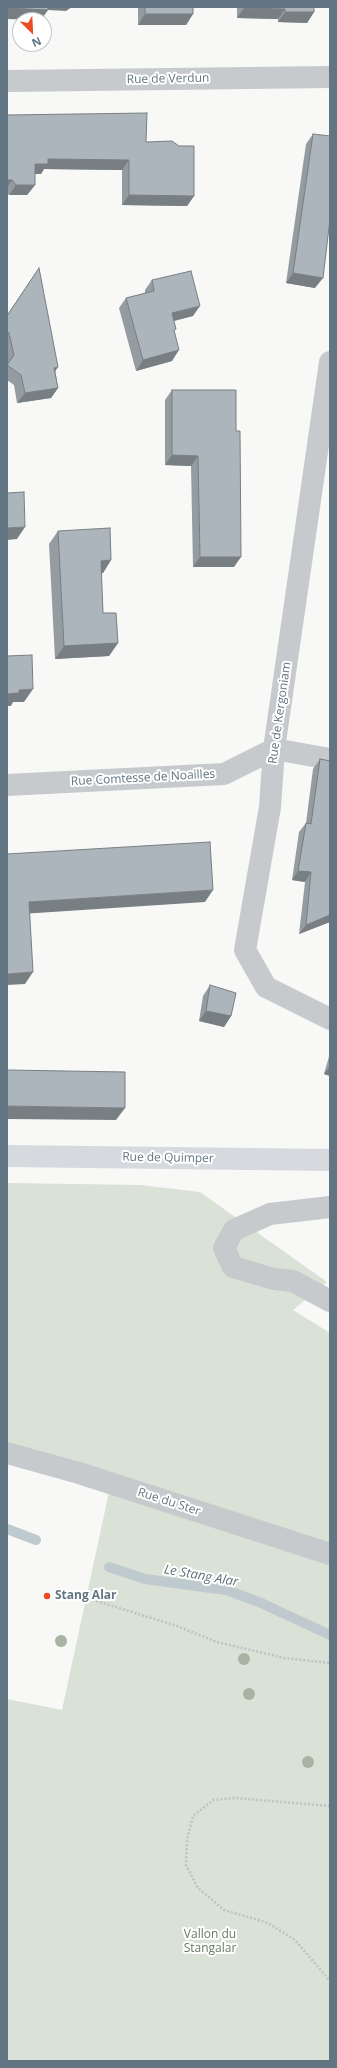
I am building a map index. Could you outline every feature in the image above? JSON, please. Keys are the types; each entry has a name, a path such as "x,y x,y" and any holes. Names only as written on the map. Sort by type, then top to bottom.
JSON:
{"main road":[{"name":"Rue de Quimper","path":"7,1156 330,1160"}],"street":[{"name":"Rue de Verdun","path":"7,81 330,77"},
{"name":"Rue de Kergoniam","path":"330,362 323,462 274,749 270,806 245,950 266,987 330,1019"},
{"path":"274,749 330,759"},
{"name":"Rue Comtesse de Noailles","path":"7,785 224,774 274,749"},
{"path":"330,1206 270,1214 234,1230 224,1248 233,1267 274,1279 293,1281 330,1301"},
{"name":"Rue du Ster","path":"7,1453 79,1473 330,1554"}],"path":[{"path":"58,1589 170,1624 217,1642 284,1658 330,1663"},
{"path":"330,1806 235,1798 213,1800 193,1816 187,1840 186,1865 198,1888 224,1910 268,1923 295,1940 330,1980"}],"green space":[{"name":"Vallon du Stangalar","path":"7,1183 140,1185 200,1192 327,1282 293,1310 330,1333 330,2061 7,2061 7,1699 62,1710 109,1492 7,1460"}],"building":[{"path":"48,7 48,10 7,8"},
{"path":"145,7 193,7 193,14 145,14"},
{"path":"244,7 314,7 314,12 285,12 285,9"},
{"path":"147,113 146,142 172,141 179,146 194,146 194,196 129,195 129,160 48,159 48,164 35,164 35,185 16,185 12,180 7,180 7,115"},
{"path":"313,134 330,136 330,219 323,278 293,273"},
{"path":"39,268 58,367 54,368 58,388 25,393 21,375 7,365 14,355 9,333 7,331 7,316"},
{"path":"191,271 200,306 172,313 179,350 143,360 126,298 154,291 152,280"},
{"path":"172,390 236,390 236,431 240,431 241,557 200,557 198,456 172,455"},
{"path":"24,492 25,527 7,528 7,493"},
{"path":"110,528 111,560 101,561 103,613 116,613 118,643 64,646 58,531"},
{"path":"32,655 33,689 19,690 19,693 7,694 7,656"},
{"path":"320,759 330,761 330,915 306,925 311,872 298,871 306,823 311,824"},
{"path":"210,842 213,890 29,902 33,972 7,974 7,854"},
{"path":"210,985 236,993 231,1016 206,1011"},
{"path":"7,1070 125,1072 125,1108 7,1106"}],"waterway":[{"name":"Le Stang Alar","path":"7,1529 36,1540"},
{"name":"Le Stang Alar","path":"109,1567 145,1579 226,1590 259,1602 330,1635"}],"place":[{"name":"Stang Alar","path":"47,1596"}]}
